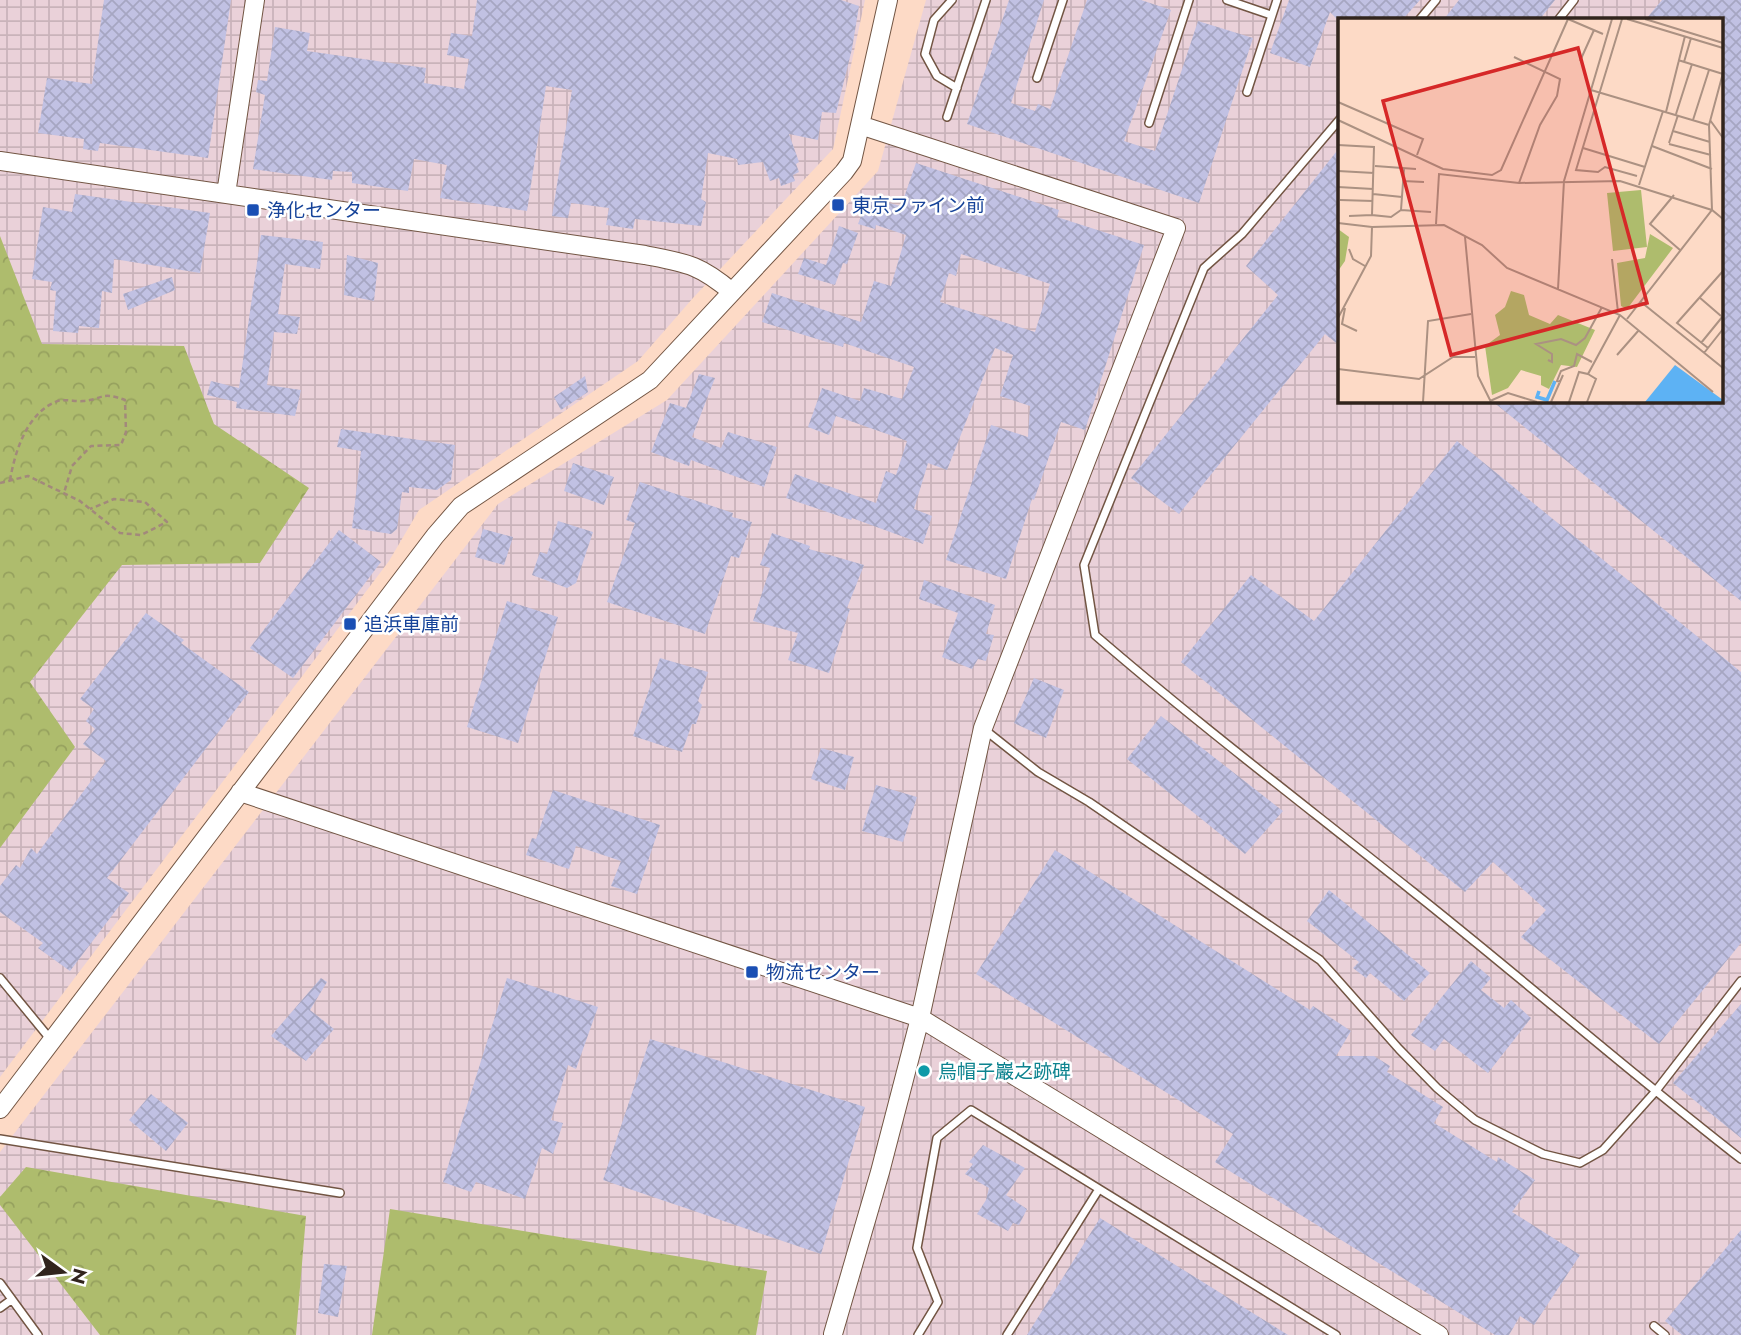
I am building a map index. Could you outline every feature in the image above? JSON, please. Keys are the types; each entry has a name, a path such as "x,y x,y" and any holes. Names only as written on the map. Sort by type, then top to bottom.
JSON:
{"street":[{"path":"226,194 254,0"},
{"path":"0,1109 435,536 461,506 650,380 844,172 852,161 888,0"},
{"path":"833,1335 880,1172 920,1018 983,728 1176,229 860,125"},
{"path":"0,161 679,261 710,273 732,292"},
{"path":"240,792 920,1018 1439,1335"}],"lane":[{"path":"952,0 933,20 925,54 937,76 957,88"},
{"path":"947,117 986,0"},
{"path":"1037,78 1063,0"},
{"path":"1149,123 1189,0"},
{"path":"1227,0 1271,15"},
{"path":"1247,92 1276,0"},
{"path":"1421,18 1436,0"},
{"path":"1560,18 1574,0"},
{"path":"1338,122 1242,234 1204,268 1084,565 1095,635 1163,695 1414,893 1655,1092 1741,1158"},
{"path":"983,728 1038,772 1089,802 1320,960 1437,1088 1475,1121 1543,1154 1580,1164 1603,1150 1655,1092 1741,981"},
{"path":"0,978 52,1041"},
{"path":"918,1335 938,1302 917,1248 937,1138 971,1110 1336,1335"},
{"path":"0,1139 340,1193"},
{"path":"1007,1335 1100,1189"},
{"path":"0,1283 38,1335"},
{"path":"0,1308 11,1300"},
{"path":"1654,1326 1665,1335"}],"path":[{"path":"10,480 14,457 31,422 57,401 85,401 107,393 125,400 126,432 121,445 91,446 72,466 64,493"},
{"path":"0,483 28,476 90,509 120,533 141,535 167,522 145,502 114,499 90,509"}],"shaded area":[{"path":"0,0 865,0 833,149 693,298 638,361 419,510 389,561 0,1077"},
{"path":"926,0 1741,0 1741,1335 0,1335 0,1152 498,504 667,400 878,171"}],"green space":[{"path":"0,236 42,344 184,346 214,424 309,488 260,563 122,565 30,682 75,747 0,848"},
{"path":"26,1167 306,1216 296,1335 100,1335 0,1205 0,1197"},
{"path":"390,1209 767,1271 756,1335 372,1335"}],"building":[{"path":"104,0 231,0 208,158 100,143 98,151 83,149 84,139 38,133 47,78 92,84"},
{"path":"477,0 841,0 859,6 852,49 836,113 822,112 818,140 789,134 799,162 796,164 799,172 793,175 795,181 781,186 779,178 770,181 763,162 738,165 737,159 708,153 701,199 706,202 701,226 635,219 633,229 606,225 609,208 571,203 568,218 552,216 572,90 546,86 527,211 440,198 447,165 414,159 408,191 352,183 352,172 333,171 332,180 253,169 265,95 256,92 258,80 267,81 275,27 310,33 307,51 426,68 424,83 464,89 469,59 447,55 451,33 472,36"},
{"path":"1009,0 1044,0 1011,103 1035,111 1038,104 1050,109 1087,0 1141,0 1171,10 1124,141 1155,151 1198,21 1253,38 1199,203 967,124"},
{"path":"1289,0 1420,0 1404,18 1337,19 1330,12 1310,67 1270,53"},
{"path":"1459,0 1555,0 1541,18 1445,18"},
{"path":"1662,0 1741,0 1741,601 1493,402 1724,402 1724,18 1647,18"},
{"path":"1338,150 1338,344 1325,334 1179,514 1131,478 1278,295 1246,266"},
{"path":"916,163 1059,210 1057,217 1144,245 1085,430 1061,422 1006,579 946,560 991,425 1028,437 1030,406 1000,396 1013,355 995,348 947,470 928,463 914,509 932,516 923,544 786,498 795,474 876,503 886,471 896,475 907,441 836,416 829,435 808,427 822,388 860,401 864,388 902,399 914,367 844,343 843,347 762,322 772,293 861,322 874,281 891,286 906,235 876,225 875,229 858,224 868,198 901,206","holes":["961,254 1050,284 1035,332 940,302 949,273 956,276"]},
{"path":"75,194 210,213 200,273 114,259 112,293 102,291 99,328 79,326 78,333 53,331 56,291 50,290 52,282 32,279 43,207 72,212"},
{"path":"839,226 858,233 847,264 843,263 835,285 798,274 804,258 826,265"},
{"path":"261,235 323,242 320,269 285,264 278,314 300,317 297,334 274,332 267,385 301,390 295,416 236,408 237,402 207,395 211,381 239,388"},
{"path":"347,255 378,263 374,301 344,295"},
{"path":"172,277 175,290 128,310 123,294"},
{"path":"699,374 715,378 692,437 721,448 728,432 777,447 764,487 691,460 689,466 651,452 670,403 686,408"},
{"path":"585,376 588,392 561,410 554,397"},
{"path":"341,429 455,445 451,480 437,490 409,487 409,493 402,492 397,529 391,534 352,528 361,451 337,447"},
{"path":"1457,441 1741,672 1741,943 1659,1044 1521,937 1546,910 1493,862 1465,892 1181,662 1251,575 1314,621"},
{"path":"573,463 614,477 604,505 564,491"},
{"path":"640,482 752,522 739,558 731,556 705,634 607,602 635,523 626,520"},
{"path":"558,521 593,532 576,583 567,588 532,575 540,552 547,554"},
{"path":"483,529 513,537 504,565 475,557"},
{"path":"339,530 381,562 293,678 250,648"},
{"path":"772,533 810,546 809,549 864,565 847,608 850,609 829,673 788,660 798,633 753,621 770,568 760,565"},
{"path":"924,580 995,605 986,634 994,635 986,661 978,659 972,669 942,657 958,613 919,599"},
{"path":"507,601 558,617 518,743 467,727"},
{"path":"146,613 184,640 181,643 249,692 107,878 129,893 70,971 38,948 43,943 0,912 0,886 16,865 20,868 31,848 37,854 106,761 83,744 95,729 86,721 94,709 80,699"},
{"path":"660,658 708,672 698,701 702,705 696,724 692,724 682,752 633,736"},
{"path":"1034,678 1064,690 1046,738 1014,723"},
{"path":"1161,716 1283,811 1245,854 1127,759"},
{"path":"821,748 854,757 845,790 811,779"},
{"path":"876,785 917,797 903,842 862,831"},
{"path":"553,790 660,825 637,894 611,886 621,861 576,846 569,869 526,855 532,838 536,839"},
{"path":"1055,850 1310,1010 1313,1006 1351,1031 1336,1056 1374,1056 1390,1066 1387,1072 1443,1107 1434,1123 1497,1162 1498,1157 1535,1180 1512,1212 1580,1255 1534,1325 1520,1316 1509,1335 1495,1335 1215,1162 1233,1134 976,974"},
{"path":"1329,890 1430,973 1404,1001 1370,973 1366,978 1353,968 1359,962 1307,921"},
{"path":"1471,961 1491,978 1481,990 1504,1008 1511,1000 1531,1018 1488,1073 1444,1039 1435,1051 1411,1035"},
{"path":"321,978 327,982 310,1010 334,1029 306,1061 271,1036"},
{"path":"507,978 598,1007 576,1069 568,1065 551,1120 563,1123 553,1154 542,1148 525,1199 476,1182 471,1192 443,1182"},
{"path":"1741,1004 1741,1138 1673,1083"},
{"path":"650,1039 865,1107 821,1254 603,1180"},
{"path":"151,1094 188,1123 166,1151 129,1120"},
{"path":"983,1145 1025,1168 1006,1195 1027,1209 1019,1225 1013,1223 1008,1231 977,1214 986,1200 989,1188 965,1174 973,1164 969,1162"},
{"path":"1100,1218 1288,1335 1027,1335"},
{"path":"1741,1230 1741,1335 1682,1335 1665,1321"},
{"path":"324,1264 347,1266 338,1317 318,1313"}],"place":[{"name":"東京ファイン前","path":"838,205"},
{"name":"浄化センター","path":"253,210"},
{"name":"追浜車庫前","path":"350,624"},
{"name":"物流センター","path":"752,972"},
{"name":"烏帽子巖之跡碑","path":"924,1071"}]}
